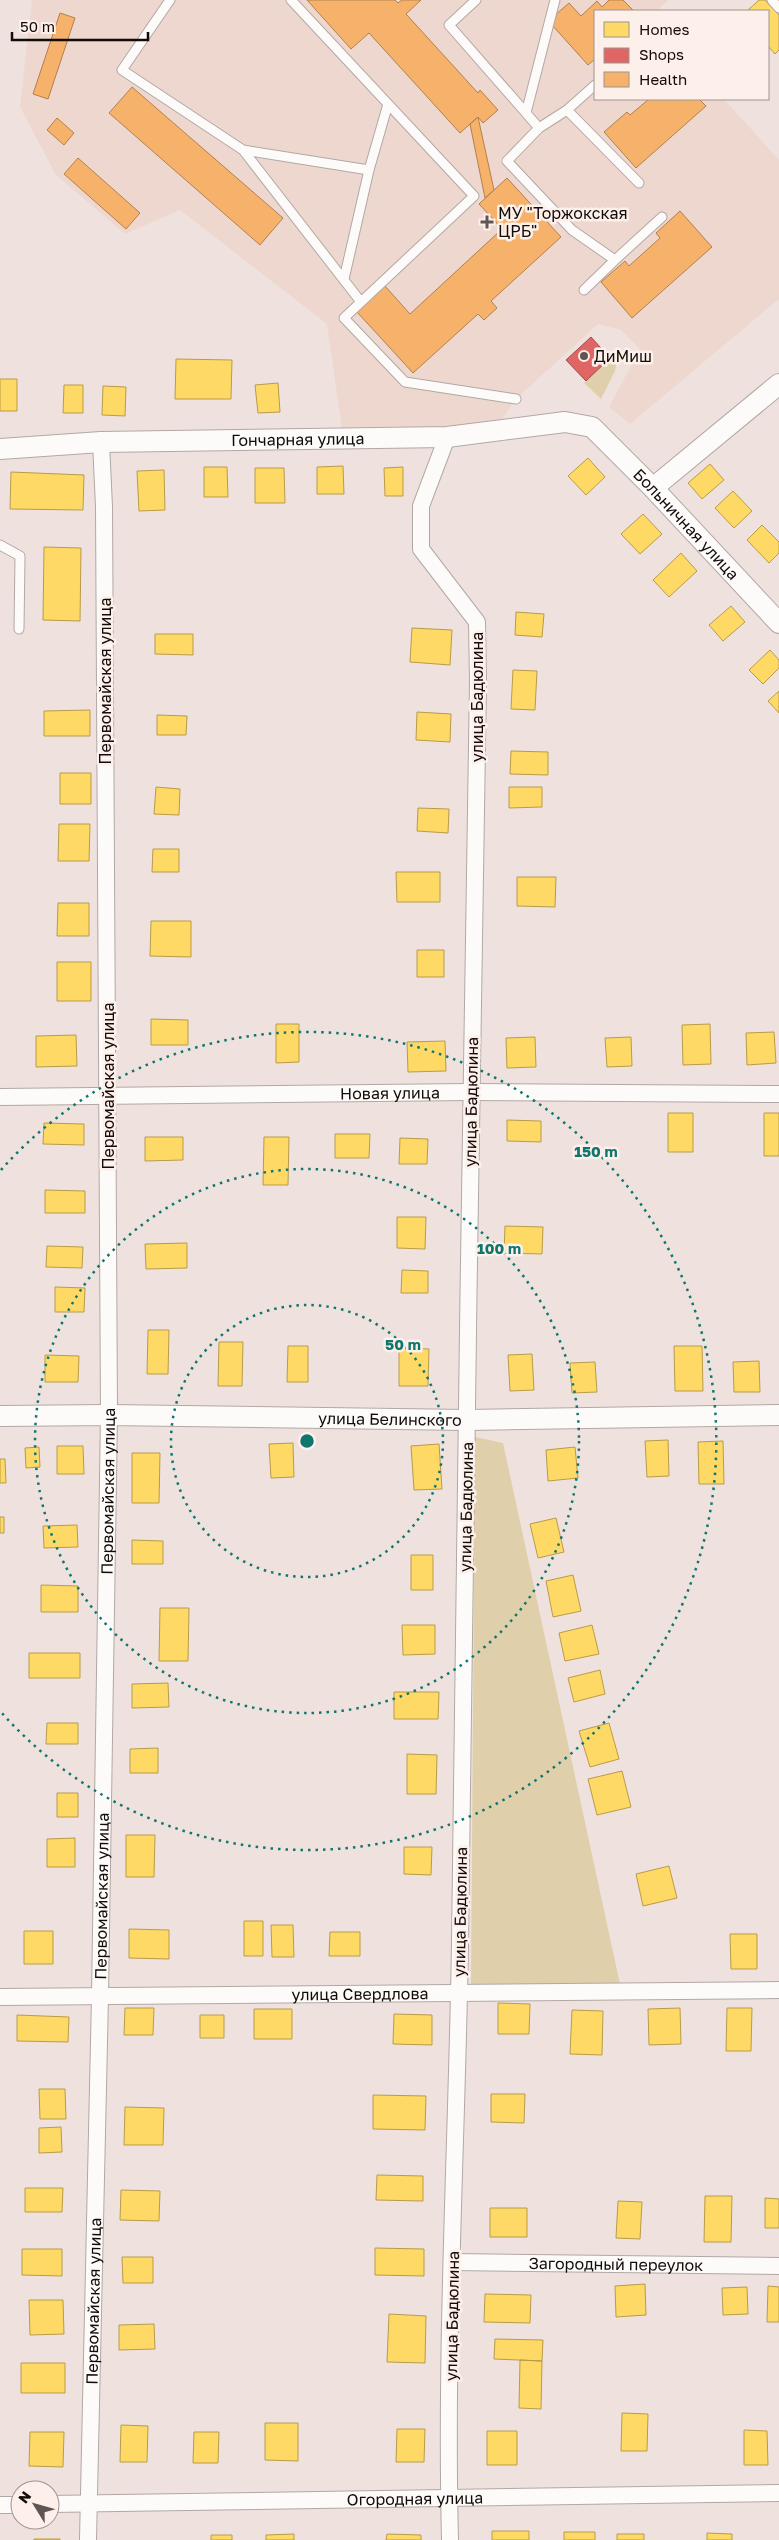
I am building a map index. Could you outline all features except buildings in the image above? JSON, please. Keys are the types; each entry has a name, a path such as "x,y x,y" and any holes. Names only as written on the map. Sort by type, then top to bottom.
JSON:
{"street":[{"path":"653,488 779,384"},
{"name":"Гончарная улица","path":"0,449 101,442 447,437 546,423 580,423 592,427"},
{"name":"Больничная улица","path":"592,427 653,488 779,623"},
{"name":"улица Бадюлина","path":"447,437 421,506 421,549 477,622 478,681 470,1092 459,1993 452,2262 450,2540"},
{"name":"Первомайская улица","path":"88,2540 100,1996 109,1415 104,507 101,442"},
{"name":"Новая улица","path":"0,1098 470,1092 779,1094"},
{"name":"улица Белинского","path":"0,1416 109,1415 467,1420 779,1415"},
{"name":"улица Свердлова","path":"0,1997 779,1990"},
{"name":"Загородный переулок","path":"452,2262 779,2266"},
{"name":"Огородная улица","path":"60,2504 779,2493"}],"lane":[{"path":"170,0 122,70 243,150 361,302"},
{"path":"291,0 474,196 344,318 405,382 516,399"},
{"path":"476,0 449,25 539,128"},
{"path":"526,113 555,0"},
{"path":"772,0 779,8"},
{"path":"594,86 567,110 539,128 507,161 572,230 614,260"},
{"path":"344,279 369,170 388,104"},
{"path":"567,110 639,183"},
{"path":"243,150 369,170"},
{"path":"584,290 662,216"},
{"path":"0,545 20,556 19,629"}],"shaded area":[{"name":"МУ \"Торжокская ЦРБ\"","path":"32,0 668,0 658,10 594,10 594,100 725,100 779,160 779,299 630,424 609,407 640,349 621,330 598,324 516,399 501,421 446,427 342,429 327,324 180,210 125,234 56,175 20,107"},
{"path":"610,358 616,365 615,371 601,399 584,383"},
{"path":"475,1437 503,1443 620,1984 471,1984"}],"place":[{"name":"МУ \"Торжокская ЦРБ\"","path":"487,222"},
{"name":"ДиМиш","path":"584,356"}]}
